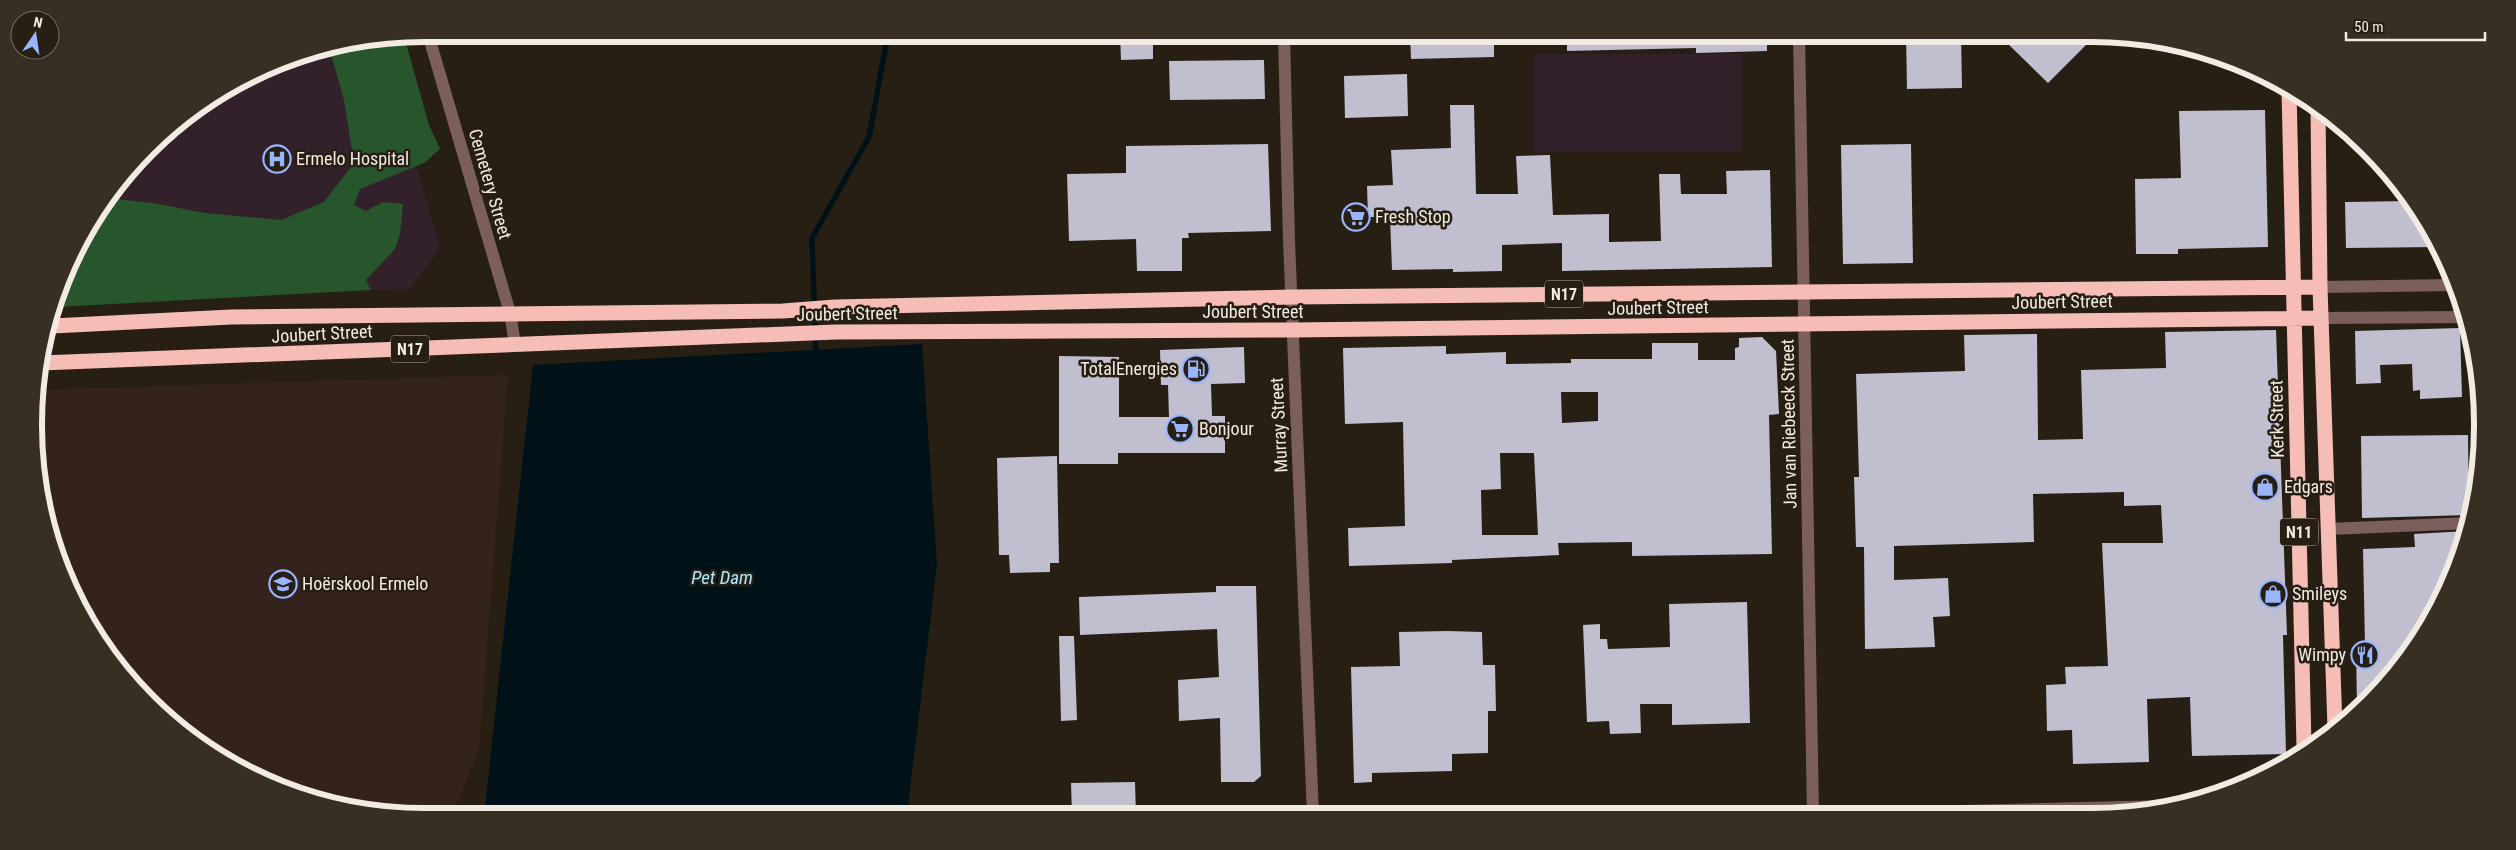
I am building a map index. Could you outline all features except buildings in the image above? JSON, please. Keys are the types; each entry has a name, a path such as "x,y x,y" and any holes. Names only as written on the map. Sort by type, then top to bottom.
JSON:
{"highway":[{"name":"Kerk Street","path":"2289,98 2304,743"},
{"name":"N11","path":"2318,118 2320,287 2335,720"},
{"name":"Joubert Street","path":"56,326 231,317 783,311 835,307 1292,297 2294,289 2320,287"},
{"name":"Joubert Street","path":"48,363 836,332 1293,330 2321,318"}],"street":[{"name":"Cemetery Street","path":"430,42 510,313 515,344"},
{"name":"Murray Street","path":"1284,42 1288,241 1292,297 1313,808"},
{"name":"Jan van Riebeeck Street","path":"1799,42 1802,292 1814,808"},
{"name":"Joubert Street","path":"2320,287 2446,285"},
{"name":"Joubert Street","path":"2321,318 2457,317"},
{"path":"2329,529 2460,523"}],"shaded area":[{"name":"Ermelo Hospital","path":"381,45 440,248 410,289 65,297 82,256 107,212 137,173 173,137 212,107 256,82 302,63 350,50"},
{"path":"1534,54 1742,54 1742,152 1534,152"},
{"name":"Hoërskool Ermelo","path":"508,375 479,750 455,808 400,807 350,800 302,787 279,778 256,768 212,743 173,713 137,677 107,638 94,616 82,594 63,548 50,500 43,450 42,425 44,390"}],"green space":[{"path":"406,43 429,125 440,149 424,163 360,189 354,205 366,211 383,202 403,204 400,234 395,249 366,280 371,290 62,307 82,256 107,212 117,199 153,203 205,213 281,220 324,202 354,163 344,100 331,55 375,46"}],"water":[{"name":"Pet Dam","path":"922,344 937,564 908,808 485,808 533,365"}],"waterway":[{"path":"816,356 812,238 869,137 887,42"}],"place":[{"name":"Ermelo Hospital","path":"277,159"},
{"name":"Fresh Stop","path":"1356,217"},
{"name":"TotalEnergies","path":"1196,369"},
{"name":"Bonjour","path":"1180,429"},
{"name":"Edgars","path":"2265,487"},
{"name":"Hoërskool Ermelo","path":"283,584"},
{"name":"Smileys","path":"2273,594"},
{"name":"Wimpy","path":"2365,655"}]}
